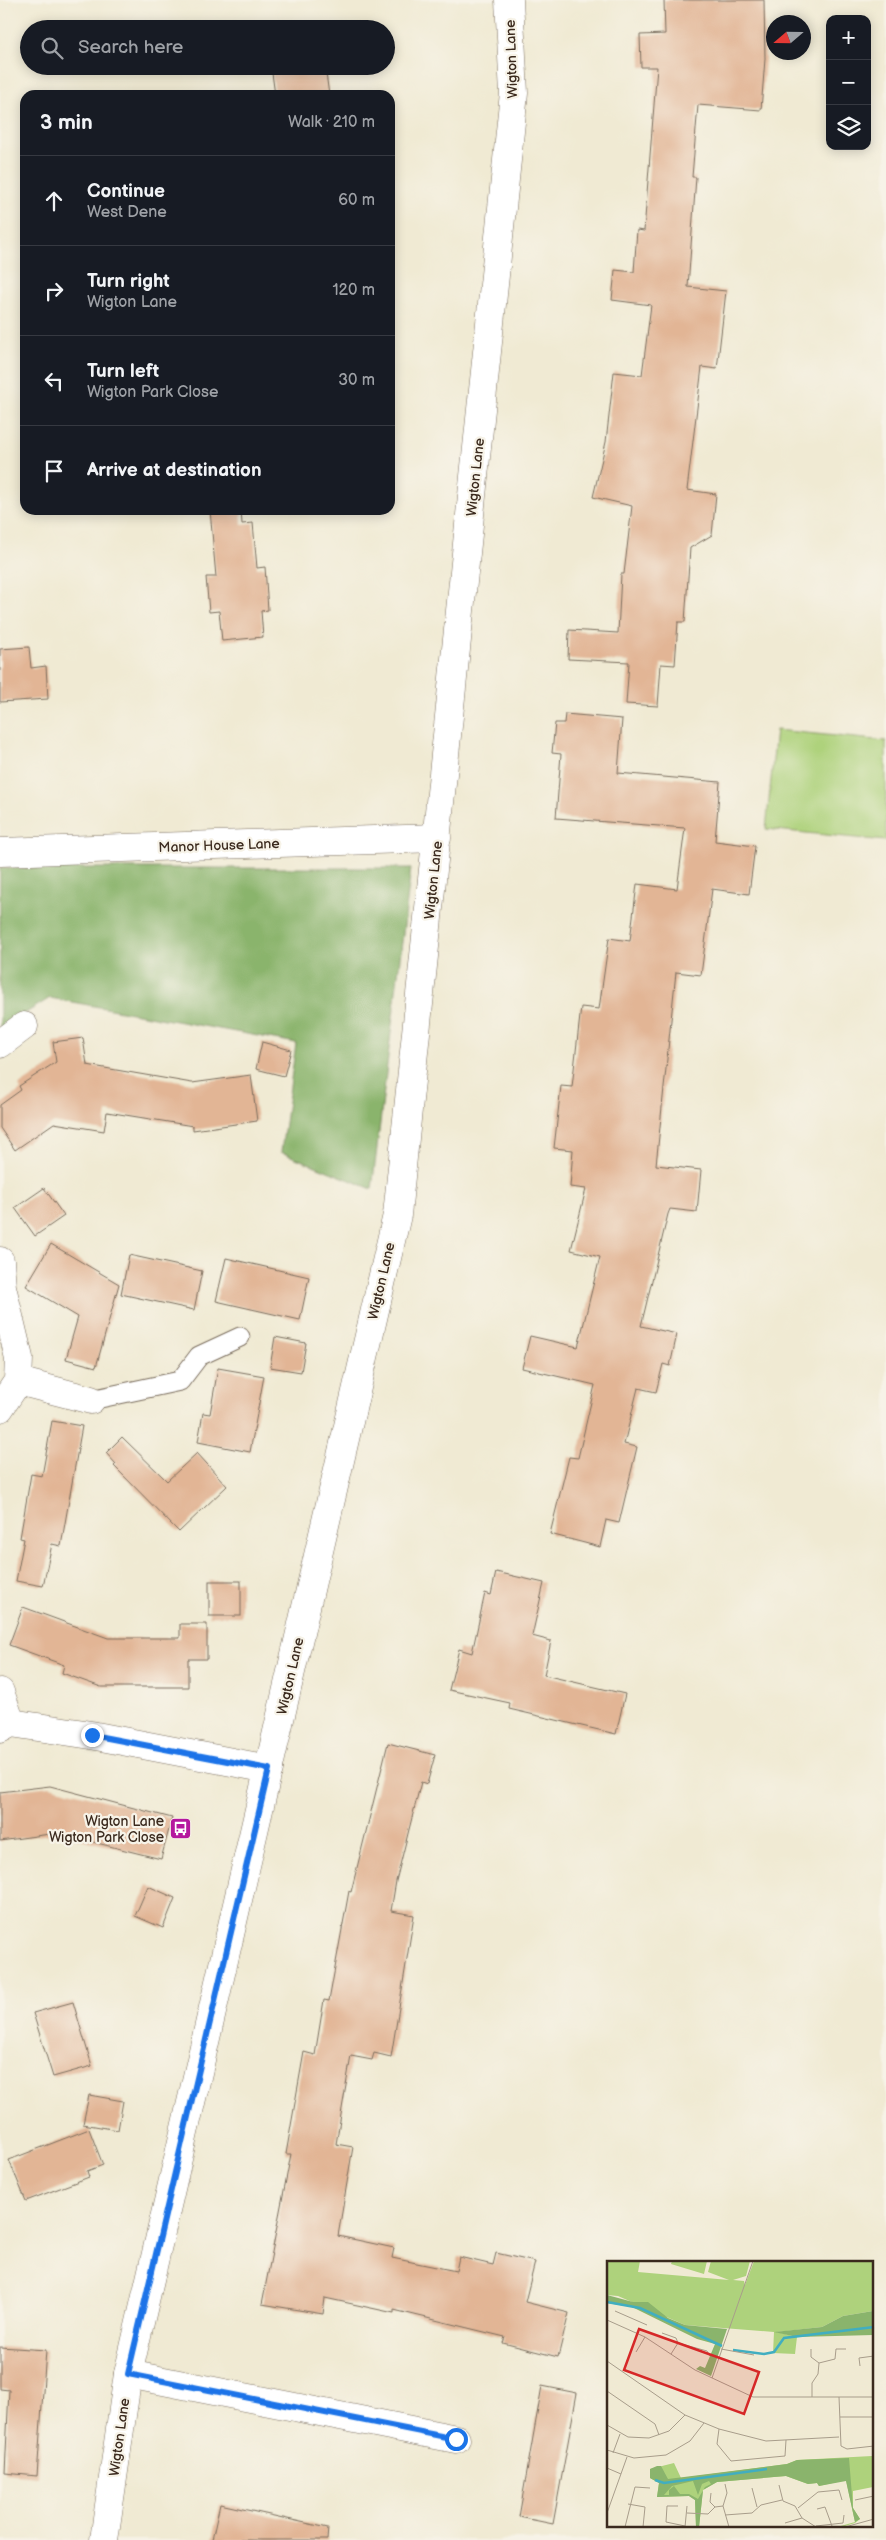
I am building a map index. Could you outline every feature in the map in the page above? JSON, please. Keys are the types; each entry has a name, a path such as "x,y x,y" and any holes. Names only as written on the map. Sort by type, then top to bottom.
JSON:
{"street":[{"name":"Wigton Lane","path":"104,2540 128,2374 397,1215 514,93 509,0"},
{"name":"Manor House Lane","path":"0,852 437,838"},
{"path":"0,1044 24,1026"},
{"path":"0,1261 2,1287 19,1358 18,1381 0,1408"},
{"path":"18,1381 91,1400"},
{"path":"0,1692 5,1726 92,1735 269,1769"},
{"path":"128,2374 456,2439"}],"lane":[{"path":"91,1400 180,1381 199,1356 240,1337"}],"green space":[{"path":"776,730 886,741 886,841 766,829"},
{"path":"0,868 411,868 372,1189 281,1152 296,1043 50,998 0,1029"}],"building":[{"path":"664,0 764,0 765,59 761,110 698,105 692,177 696,177 688,287 726,291 717,369 702,367 687,490 716,494 712,535 690,548 685,622 678,622 675,665 661,664 658,706 626,704 629,662 568,659 569,630 618,633 621,574 624,574 632,506 593,497 606,442 614,372 642,375 651,305 612,300 615,270 634,272 637,230 644,231 657,67 641,67 640,35 665,34"},
{"path":"272,75 326,75 328,90 274,90"},
{"path":"210,515 241,515 242,524 253,523 257,568 265,567 268,610 261,611 263,637 222,641 219,611 209,612 206,577 216,577"},
{"path":"29,647 31,668 46,666 48,699 0,702 0,649"},
{"path":"565,714 622,719 618,773 720,782 715,841 755,846 749,894 712,889 701,975 676,972 656,1165 701,1170 697,1212 670,1209 668,1214 641,1326 677,1334 670,1366 663,1364 656,1392 638,1388 624,1444 637,1447 619,1523 606,1520 600,1547 550,1534 569,1457 578,1458 595,1385 522,1368 530,1336 578,1347 600,1257 571,1250 586,1189 570,1187 573,1150 554,1148 561,1086 572,1087 581,1007 599,1009 609,938 630,941 637,884 677,889 685,828 556,818 561,754 552,753 555,723 564,723"},
{"path":"83,1038 87,1065 192,1083 251,1075 257,1121 193,1130 193,1126 107,1112 104,1131 54,1123 15,1150 0,1128 0,1105 21,1090 19,1086 56,1062 53,1042"},
{"path":"262,1042 291,1050 284,1076 256,1069"},
{"path":"44,1188 64,1216 35,1236 15,1208"},
{"path":"51,1244 119,1284 96,1367 66,1359 78,1317 26,1286"},
{"path":"129,1255 202,1271 194,1310 121,1294"},
{"path":"226,1258 309,1277 300,1320 216,1301"},
{"path":"275,1337 306,1343 301,1372 270,1367"},
{"path":"218,1368 264,1376 250,1452 198,1442 203,1413 210,1414"},
{"path":"52,1421 82,1426 61,1546 52,1544 43,1586 16,1581 24,1539 20,1538 31,1474 42,1476"},
{"path":"122,1437 167,1481 197,1453 227,1486 179,1532 114,1466 116,1464 106,1453"},
{"path":"496,1572 544,1583 532,1636 551,1641 544,1675 625,1694 616,1734 509,1709 510,1703 449,1690 459,1649 472,1653 485,1593 491,1595"},
{"path":"209,1581 241,1581 241,1616 209,1616"},
{"path":"23,1607 108,1638 180,1638 180,1624 207,1624 207,1659 188,1659 188,1687 101,1687 62,1673 64,1665 9,1645"},
{"path":"388,1743 435,1755 427,1784 421,1782 396,1881 391,1911 414,1915 391,2057 374,2053 372,2060 351,2056 336,2144 353,2147 338,2236 394,2248 392,2258 456,2271 459,2257 493,2265 496,2253 535,2262 525,2302 569,2313 558,2357 503,2343 505,2337 394,2310 394,2313 325,2298 323,2314 262,2304 291,2154 286,2154 304,2052 315,2055 324,2000 329,2001 349,1891 351,1892"},
{"path":"50,1786 172,1818 161,1859 57,1833 0,1841 0,1792"},
{"path":"148,1886 175,1898 163,1928 135,1916"},
{"path":"73,2002 92,2066 53,2077 33,2013"},
{"path":"89,2095 123,2101 118,2130 83,2124"},
{"path":"89,2129 103,2165 87,2171 89,2177 26,2201 9,2160"},
{"path":"0,2347 46,2350 37,2476 5,2473 9,2390 0,2389"},
{"path":"542,2386 577,2393 553,2524 519,2517"},
{"path":"220,2504 328,2528 327,2540 212,2540"}],"place":[{"name":"Wigton Lane Wigton Park Close","path":"180,1829"}],"route":[{"path":"92,1735 269,1769 128,2374 456,2439"}]}
